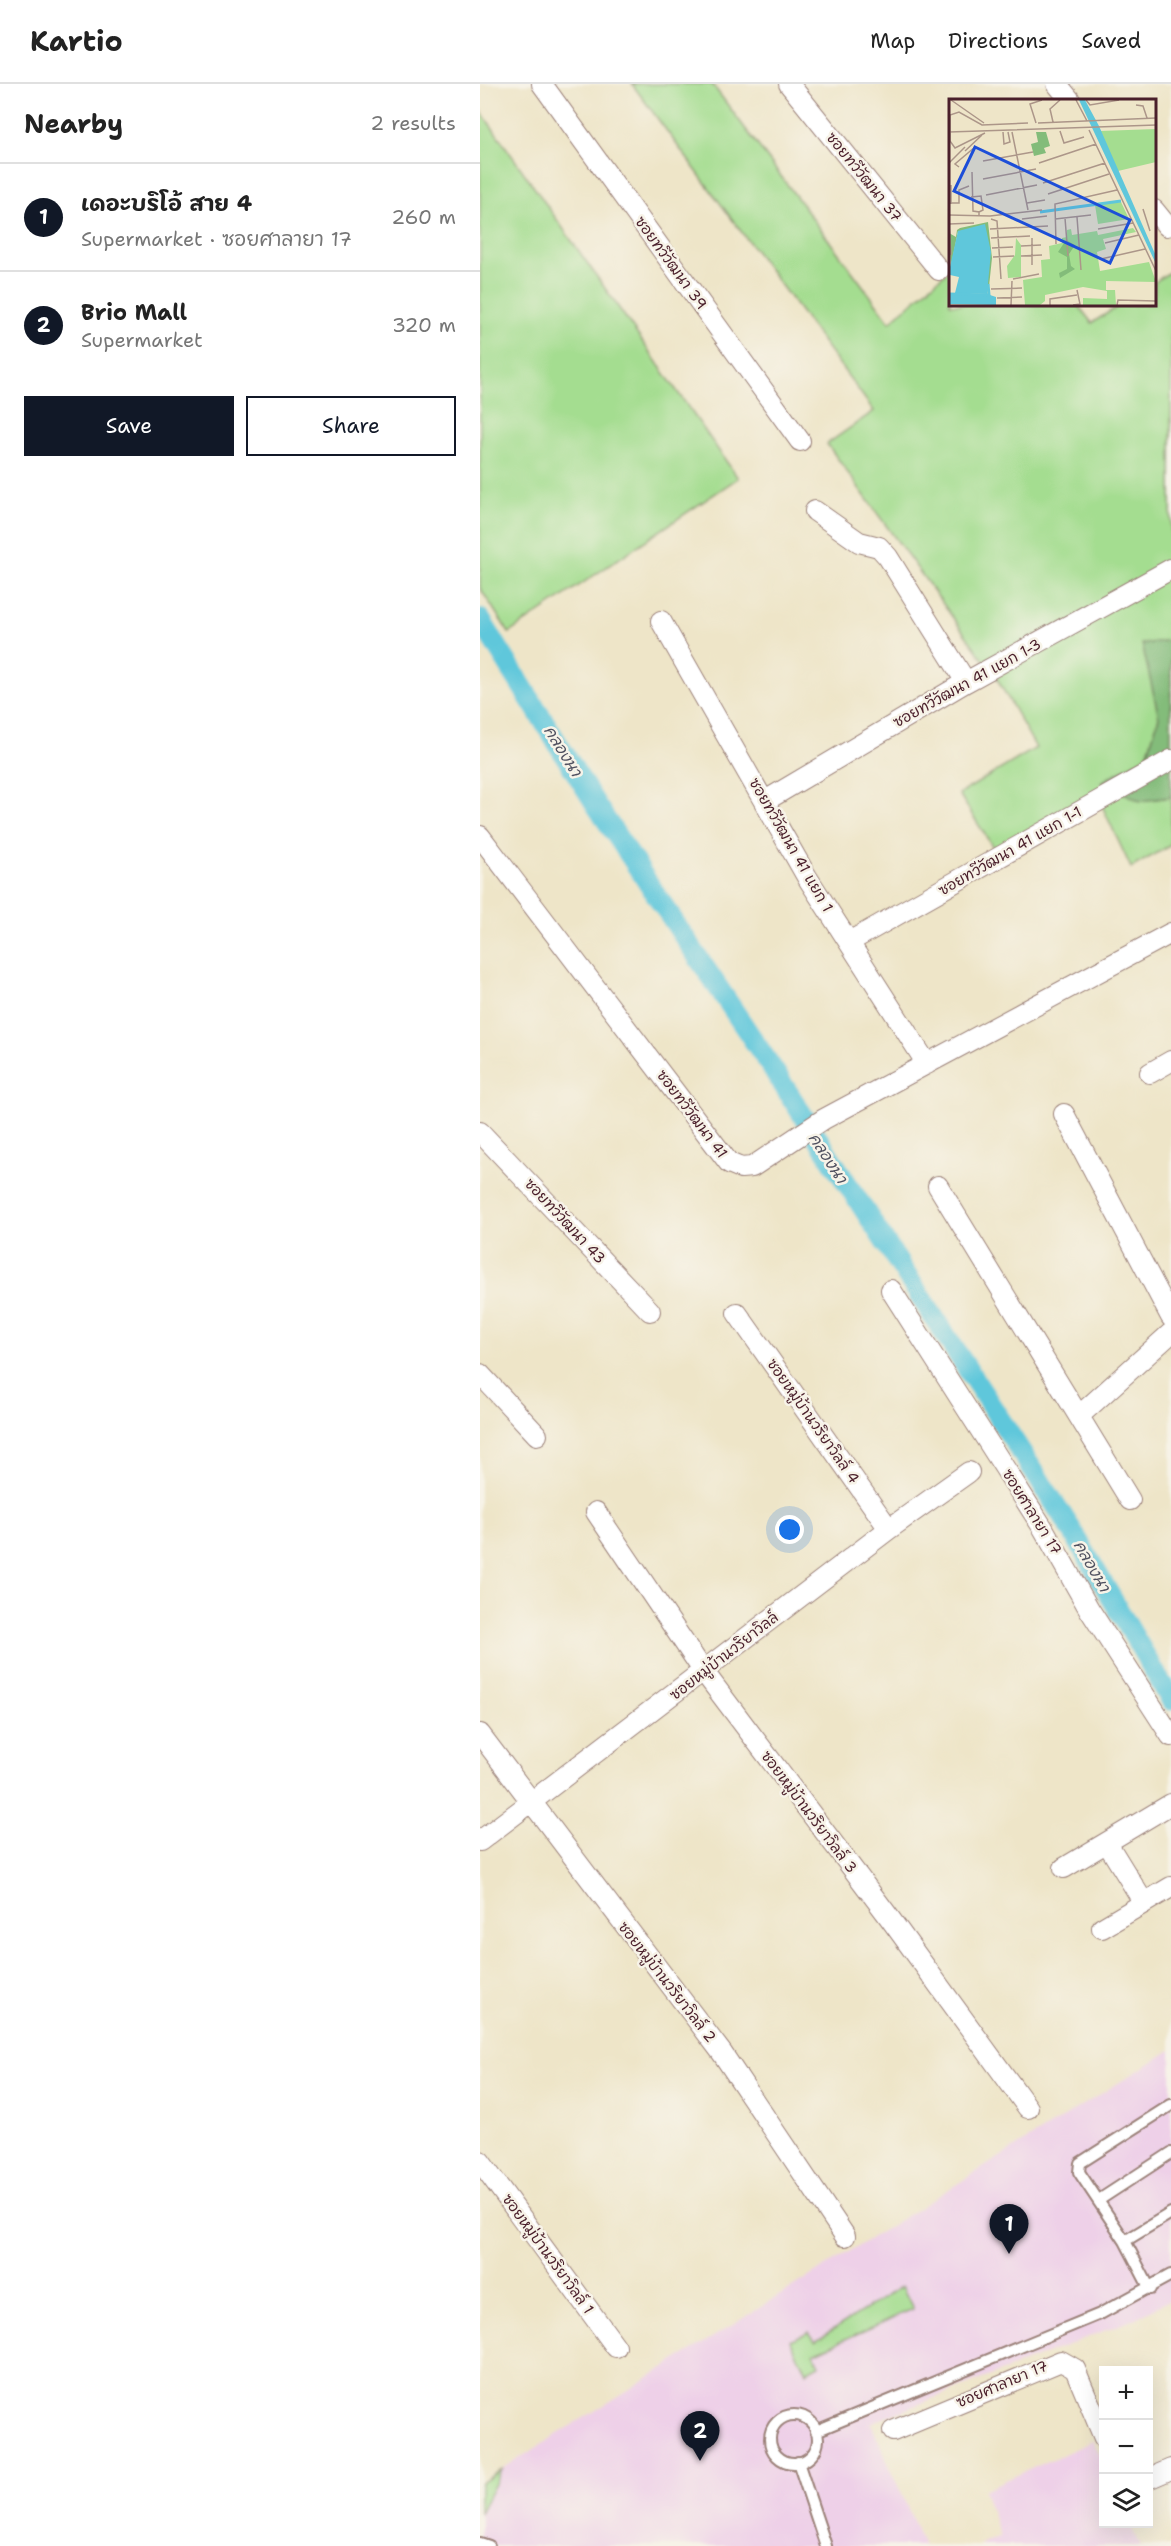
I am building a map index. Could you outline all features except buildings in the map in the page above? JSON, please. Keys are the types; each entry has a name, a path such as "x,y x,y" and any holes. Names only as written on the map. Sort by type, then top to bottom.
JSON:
{"street":[{"name":"ซอยทวีวัฒนา 39","path":"542,84 800,441"},
{"name":"ซอยทวีวัฒนา 37","path":"789,84 939,270"},
{"path":"1057,84 1069,99"},
{"path":"1156,211 1167,226"},
{"path":"815,511 859,542 879,547 888,557 966,682"},
{"name":"ซอยทวีวัฒนา 41 แยก 1-3","path":"765,801 966,682 1171,569"},
{"name":"ซอยทวีวัฒนา 41 แยก 1","path":"662,621 807,877 927,1064"},
{"name":"ซอยทวีวัฒนา 41 แยก 1-1","path":"849,942 1171,760"},
{"name":"ซอยทวีวัฒนา 41","path":"480,836 729,1163 741,1168 752,1167 824,1119 1171,933"},
{"path":"1150,1073 1171,1061"},
{"path":"1064,1114 1171,1317"},
{"name":"ซอยทวีวัฒนา 43","path":"480,1132 650,1311"},
{"path":"938,1186 1130,1500"},
{"name":"ซอยศาลายา 17","path":"891,1290 1043,1528 1089,1609 1171,1736"},
{"name":"ซอยหมู่บ้านวริยาวิลล์ 4","path":"737,1313 889,1529"},
{"path":"1079,1416 1171,1333"},
{"path":"480,1374 537,1435"},
{"name":"ซอยหมู่บ้านวริยาวิลล์","path":"480,1841 889,1529 969,1472"},
{"name":"ซอยหมู่บ้านวริยาวิลล์ 3","path":"596,1512 704,1672 1028,2108"},
{"name":"ซอยหมู่บ้านวริยาวิลล์ 2","path":"480,1734 722,2053 845,2236"},
{"path":"1064,1868 1171,1804"},
{"path":"1107,1843 1144,1903"},
{"path":"1102,1928 1171,1887"},
{"name":"ซอยหมู่บ้านวริยาวิลล์ 1","path":"480,2162 616,2347"},
{"name":"ซอยศาลายา 17","path":"893,2431 1061,2361 1075,2369 1099,2426"},
{"path":"1153,2477 1171,2469"}],"lane":[{"path":"1150,2289 1125,2241 1100,2200 1079,2172 1080,2163 1171,2105"},
{"path":"1100,2200 1171,2153"},
{"path":"1125,2241 1171,2213"},
{"path":"816,2431 1100,2314 1150,2289 1171,2275"},
{"path":"799,2416 807,2419 816,2431 818,2439 812,2454 798,2462 791,2463 777,2456 770,2442 773,2427 784,2417 799,2416"},
{"path":"798,2462 826,2546"},
{"path":"480,2543 489,2546"}],"shaded area":[{"path":"1171,2050 1171,2299 1134,2319 871,2423 924,2546 480,2546 480,2483"},
{"path":"1093,2441 1099,2454 1099,2528 1132,2528 1140,2546 979,2546 1000,2536 984,2490"}],"green space":[{"path":"632,84 712,84 890,322 949,270 949,306 1079,306 1092,323 1118,306 1156,306 1156,281 1171,271 1171,640 1143,644 1159,717 1147,756 1140,801 1171,797 1171,845 1131,868 1096,793 994,849 959,794 1036,748 996,677 827,444 874,411"},
{"path":"480,110 738,478 509,633 480,588"},
{"path":"1171,640 1171,797 1140,801 1101,782 1147,756 1159,717 1142,644"},
{"path":"902,2286 913,2309 814,2353 819,2365 806,2372 790,2340 809,2332 815,2341"},
{"path":"502,2470 480,2513 480,2483"}],"waterway":[{"name":"คลองนา","path":"480,619 598,808 778,1077 1073,1532 1171,1700"}],"place":[{"name":"เดอะบริโอ้ สาย 4","path":"1009,2254"},
{"name":"Brio Mall","path":"700,2461"}]}
